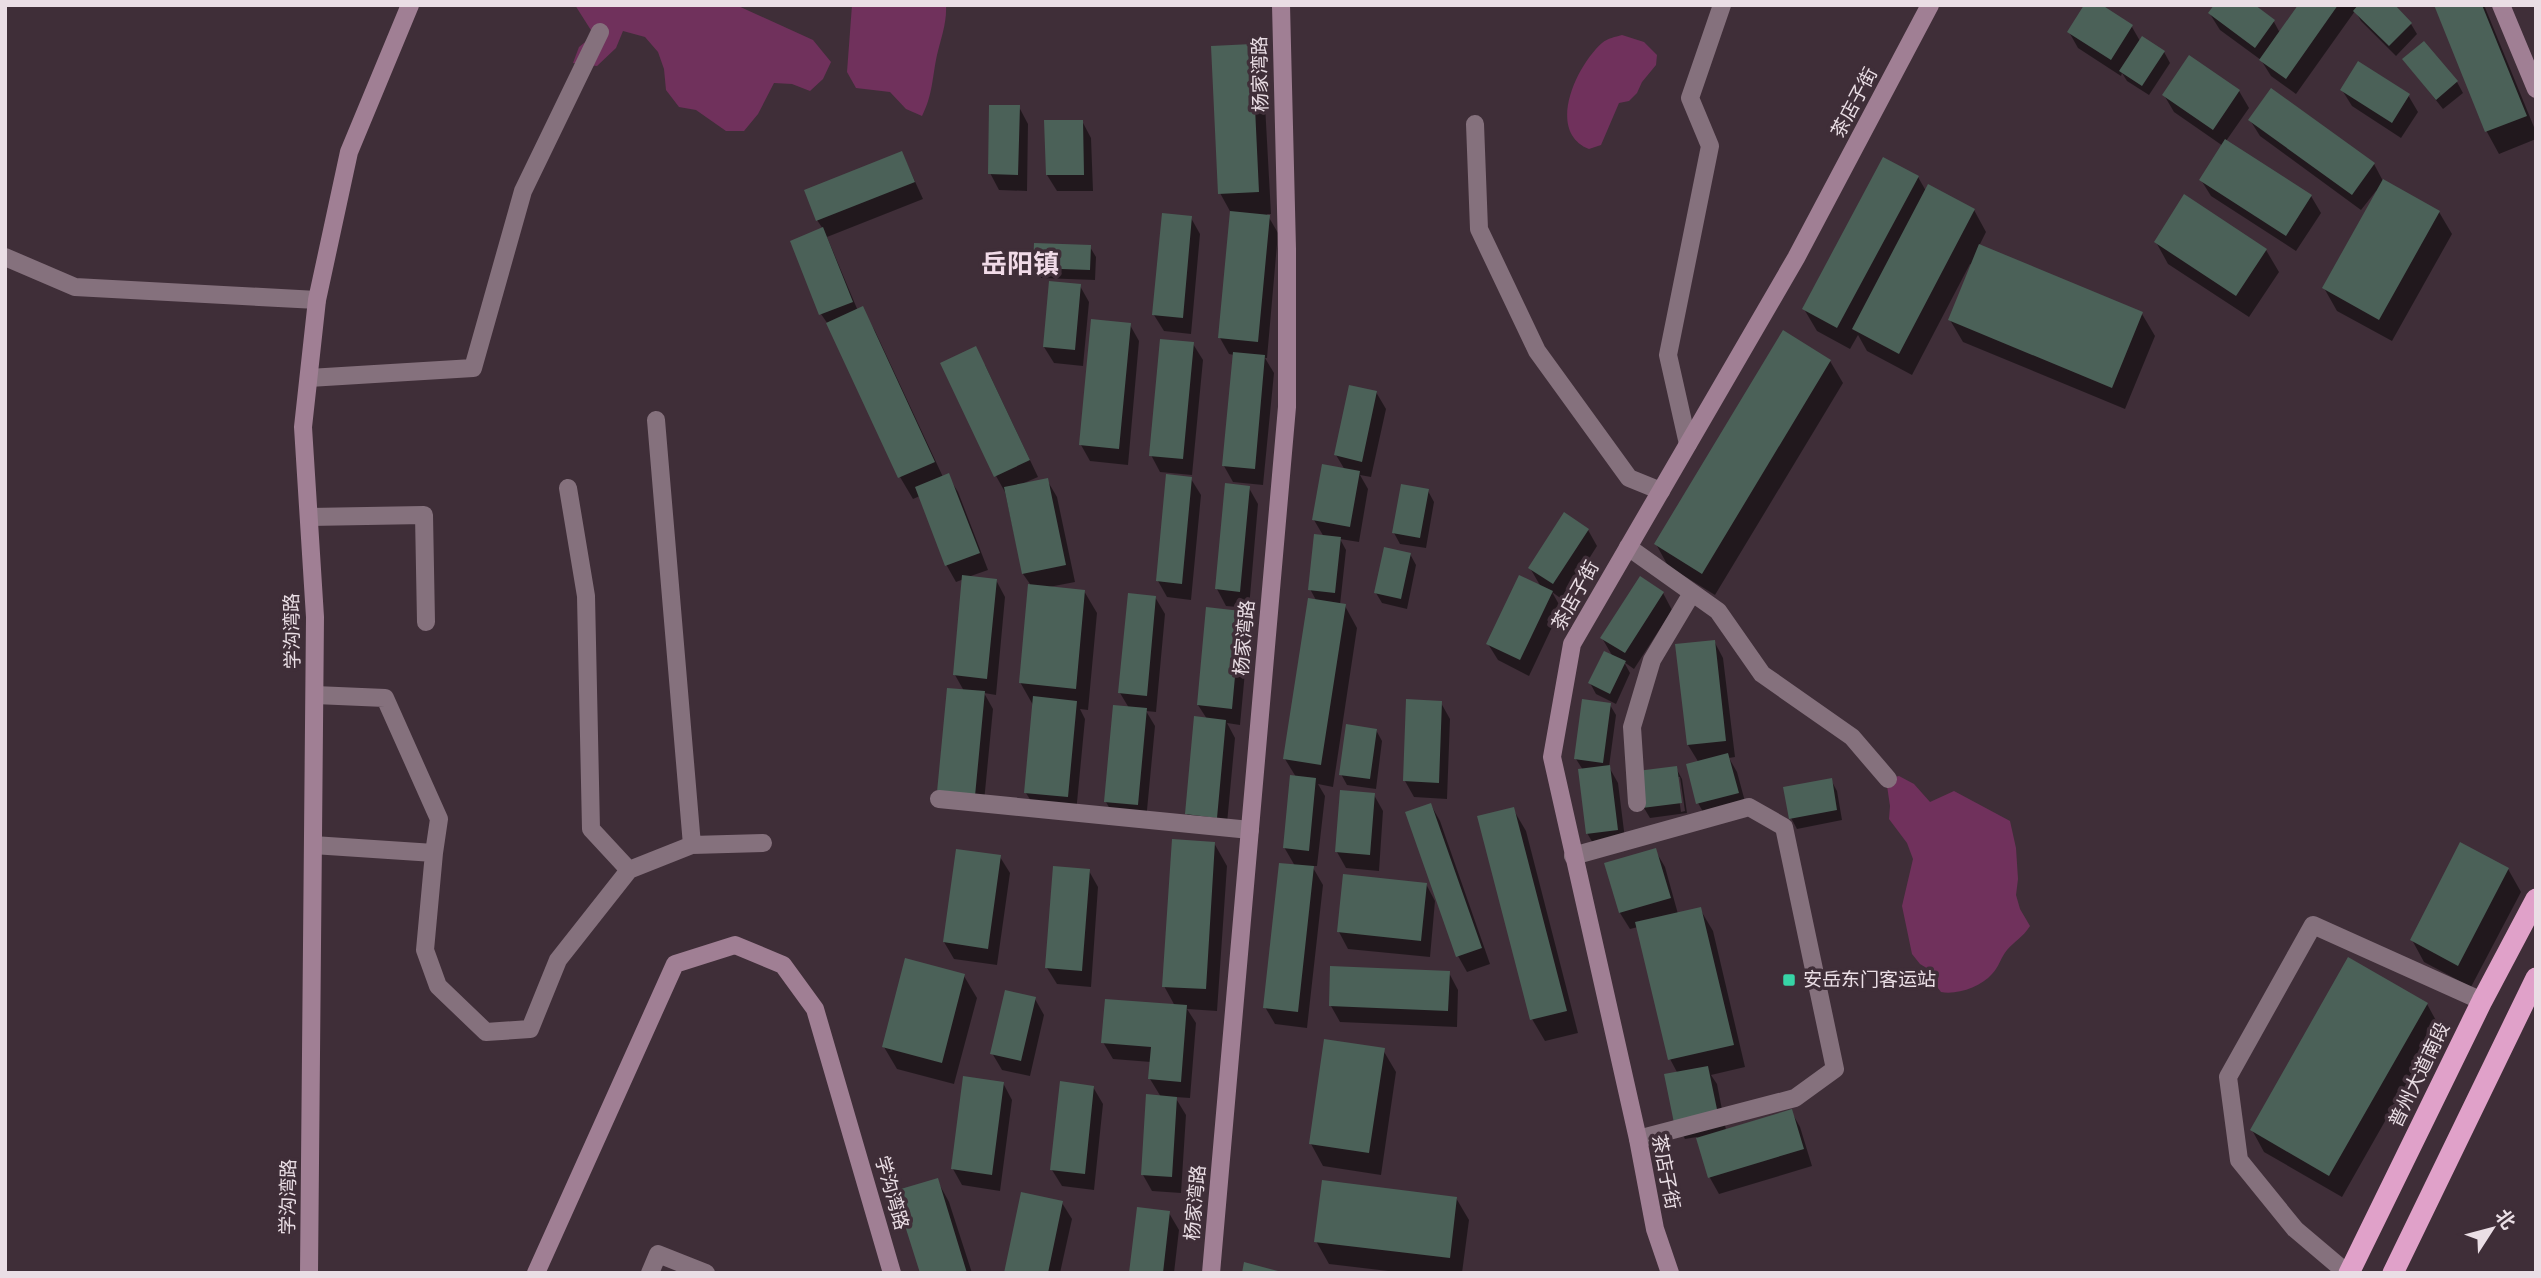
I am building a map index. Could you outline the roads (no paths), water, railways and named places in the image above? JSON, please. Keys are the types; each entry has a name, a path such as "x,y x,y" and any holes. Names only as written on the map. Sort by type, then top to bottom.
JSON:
{"highway":[{"name":"普州大道南段","path":"2348,1273 2482,1001 2536,900"},
{"path":"2393,1273 2536,978"}],"street":[{"name":"学沟湾路","path":"309,1273 316,617 303,426 317,300 349,152 410,5"},
{"name":"杨家湾路","path":"1211,1273 1287,407 1287,249 1281,5"},
{"path":"1688,444 1668,355 1710,146 1690,98 1722,5"},
{"name":"茶店子街","path":"1670,1273 1655,1229 1638,1139 1552,757 1572,644 1796,258 1930,5"},
{"path":"2501,5 2536,89"},
{"path":"309,378 473,368 523,191 600,32"},
{"path":"1475,124 1479,229 1537,351 1629,478 1661,491"},
{"path":"5,257 75,287 317,300"},
{"path":"656,420 692,845"},
{"path":"568,488 586,596 591,829 629,870"},
{"path":"309,517 424,515 426,622"},
{"path":"1628,547 1718,611 1762,674 1852,737 1888,779"},
{"path":"1637,803 1632,727 1651,660 1692,593"},
{"path":"315,695 385,698 439,819 433,853 425,950 438,986 486,1032 530,1029 558,960 629,870 692,845 763,843"},
{"path":"939,799 1250,830"},
{"path":"1573,856 1749,807 1784,827 1835,1069 1795,1098 1638,1139"},
{"path":"313,845 433,853"},
{"path":"2348,1273 2295,1229 2239,1160 2228,1077 2313,925 2482,1001"},
{"name":"学沟湾路","path":"536,1273 675,964 735,945 783,965 815,1009 892,1273"},
{"path":"650,1273 659,1254 706,1273"}],"place":[{"name":"安岳东门客运站","path":"1789,980"}],"district":[{"name":"岳阳镇","path":"1020,265"}]}
